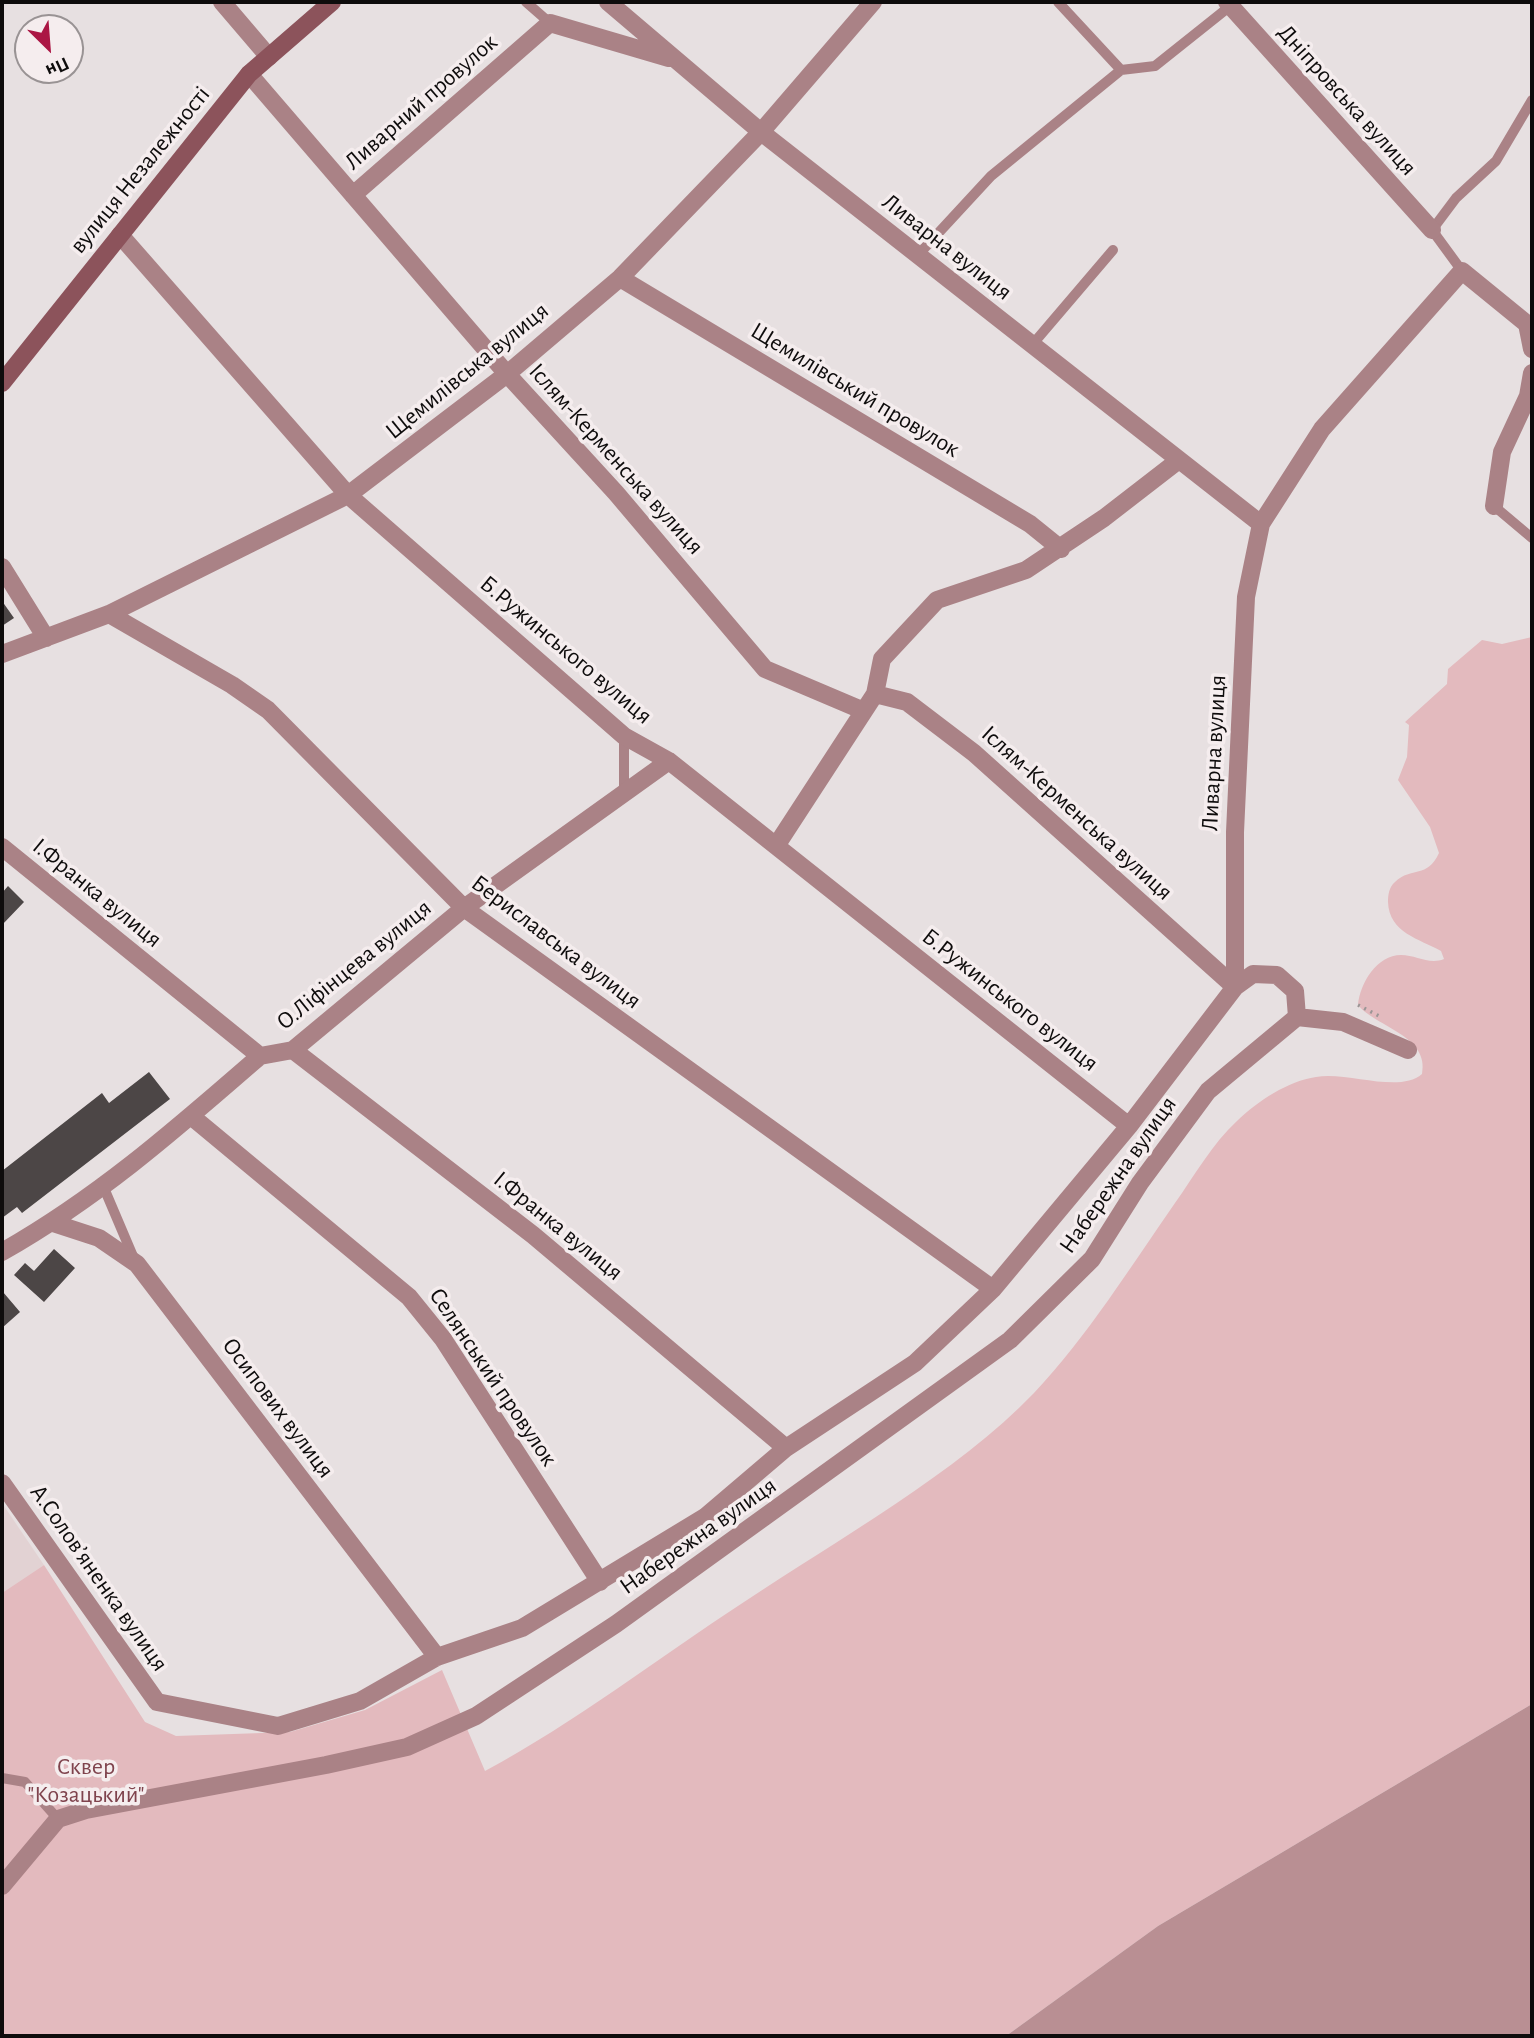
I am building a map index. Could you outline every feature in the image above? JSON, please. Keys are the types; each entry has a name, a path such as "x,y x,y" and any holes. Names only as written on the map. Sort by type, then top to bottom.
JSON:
{"street":[{"path":"222,2 269,57"},
{"name":"вулиця Незалежності","path":"2,383 249,74 332,2"},
{"name":"Ливарна вулиця","path":"608,2 761,132 1261,524"},
{"name":"Щемилівська вулиця","path":"2,654 109,614 348,495 507,374 620,278 761,132 873,2"},
{"name":"Дніпровська вулиця","path":"1228,4 1432,230"},
{"path":"550,23 677,60"},
{"name":"Ливарний провулок","path":"353,195 550,23"},
{"name":"Іслям-Керменська вулиця","path":"249,74 507,374 617,493 765,669 864,711"},
{"name":"Б.Ружинського вулиця","path":"120,234 348,495 624,736 669,761 1129,1126"},
{"path":"1462,271 1530,324 1532,349"},
{"name":"Ливарна вулиця","path":"1236,987 1235,832 1246,597 1261,524 1322,429 1462,271"},
{"name":"Щемилівський провулок","path":"620,278 1007,509 1060,549"},
{"path":"1494,506 1502,452 1528,396 1532,373"},
{"path":"776,846 875,694 882,659 937,600 1026,570 1060,549 1179,460"},
{"path":"2,567 46,638"},
{"name":"Бериславська вулиця","path":"109,614 232,685 268,710 464,908 993,1289"},
{"name":"Іслям-Керменська вулиця","path":"875,694 907,702 974,753 1236,987"},
{"name":"О.Ліфінцева вулиця","path":"2,1252 53,1223 104,1188 260,1056 293,1050 464,908 669,761"},
{"name":"І.Франка вулиця","path":"2,847 260,1056"},
{"path":"437,1657 522,1628 705,1517 786,1448 915,1363 993,1289 1129,1126 1236,987 1253,974 1277,975 1295,991 1297,1017 1343,1022 1408,1050"},
{"name":"Набережна вулиця","path":"58,1819 86,1810 326,1765 407,1746 476,1716 639,1608 1010,1340 1092,1259 1140,1183 1208,1091 1297,1017"},
{"name":"І.Франка вулиця","path":"293,1050 533,1235 786,1448"},
{"name":"Селянський провулок","path":"191,1116 409,1297 443,1339 600,1581"},
{"name":"Осипових вулиця","path":"53,1223 99,1238 136,1264 437,1657"},
{"name":"А.Солов’яненка вулиця","path":"2,1483 158,1702 278,1726 360,1701 437,1657"},
{"path":"2,1886 58,1819"}],"lane":[{"path":"526,2 550,23"},
{"path":"1058,2 1121,70"},
{"path":"918,255 991,176 1121,70 1155,66 1228,4"},
{"path":"1462,271 1432,230 1456,198 1496,162 1532,100"},
{"path":"1032,345 1113,250"},
{"path":"1494,506 1532,538"},
{"path":"624,736 624,794"},
{"path":"104,1188 136,1264"},
{"path":"2,1778 25,1782 58,1819"}],"shaded area":[{"path":"2,1503 44,1565 2,1593"},
{"path":"1532,1704 1532,2036 1006,2036 1158,1926"}],"green space":[{"name":"Сквер \"Козацький\"","path":"1532,637 1532,1704 1158,1926 1006,2036 2,2036 2,1593 44,1565 145,1722 176,1736 290,1732 365,1710 442,1670 485,1771 552,1732 933,1478 1003,1423 1034,1393 1072,1349 1212,1150 1228,1130 1254,1106 1284,1087 1305,1079 1329,1076 1400,1082 1412,1080 1422,1074 1422,1061 1418,1050 1410,1041 1358,1005 1366,980 1384,960 1401,955 1433,961 1444,959 1441,951 1400,928 1390,913 1388,902 1393,884 1407,874 1429,866 1439,853 1430,827 1398,780 1407,757 1409,725 1405,722 1447,684 1448,669 1482,640 1502,644"}],"building":[{"path":"2,601 14,618 2,626"},
{"path":"8,886 24,902 2,925 2,893"},
{"path":"149,1072 170,1099 22,1213 17,1207 2,1218 2,1171 102,1093 109,1103"},
{"path":"54,1249 75,1268 44,1302 14,1275 25,1263 34,1271"},
{"path":"3,1292 20,1312 2,1328 2,1294"}]}
